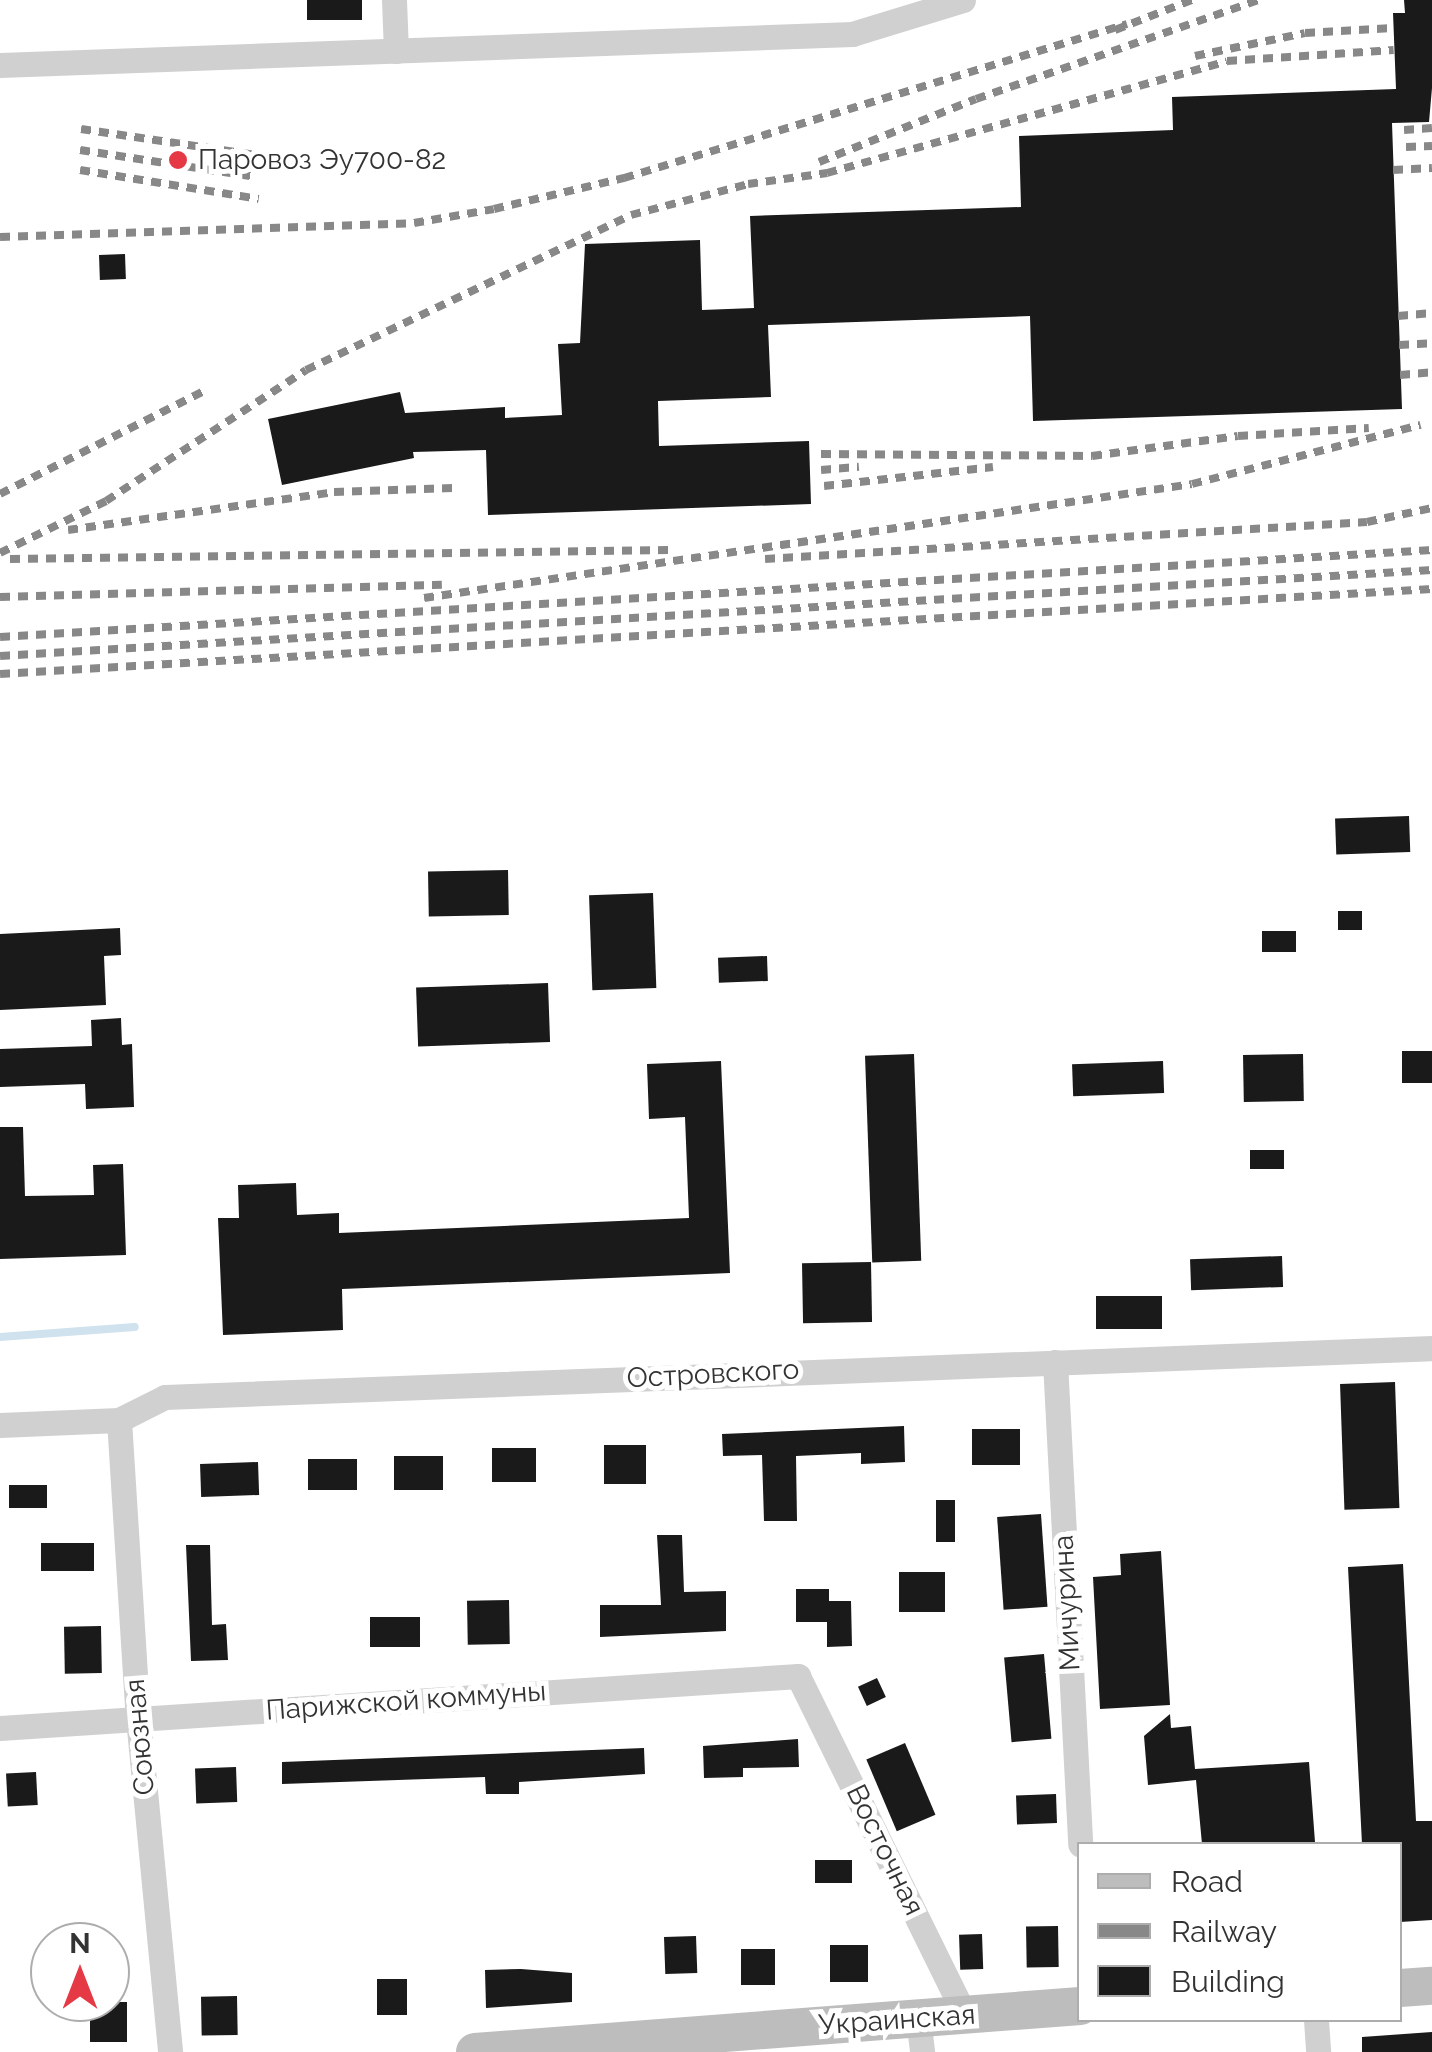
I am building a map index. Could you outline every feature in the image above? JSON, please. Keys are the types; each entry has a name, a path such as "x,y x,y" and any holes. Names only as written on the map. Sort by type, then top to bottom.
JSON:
{"street":[{"path":"394,0 396,51"},
{"path":"0,66 852,34 963,0"},
{"name":"Островского","path":"0,1425 119,1420 165,1398 1432,1348"},
{"name":"Мичурина","path":"1054,1362 1080,1842"},
{"name":"Союзная","path":"119,1420 138,1718 170,2052"},
{"name":"Парижской коммуны","path":"0,1728 798,1676 806,1686"},
{"name":"Восточная","path":"806,1686 964,2014"},
{"path":"1402,1988 1432,1986"},
{"name":"Украинская","path":"476,2052 920,2035 964,2014 1077,2006"},
{"path":"1316,2022 1318,2052"}],"building":[{"path":"307,0 362,0 362,20 307,20"},
{"path":"1404,0 1432,0 1432,88 1429,122 1392,123 1402,409 1033,421 1030,316 768,325 771,397 658,401 659,446 809,441 811,504 488,515 486,450 413,452 414,458 282,485 268,419 400,392 405,413 505,407 505,418 562,415 558,344 580,343 585,244 700,240 702,310 754,308 750,216 1021,207 1019,136 1173,130 1172,97 1396,89 1393,13 1405,13"},
{"path":"125,254 126,279 100,280 99,255"},
{"path":"1409,816 1410,852 1336,855 1335,819"},
{"path":"508,870 509,915 429,916 428,871"},
{"path":"653,893 656,988 592,990 589,895"},
{"path":"1338,911 1362,911 1362,930 1338,930"},
{"path":"120,928 121,955 104,956 106,1005 0,1010 0,934"},
{"path":"1262,931 1296,931 1296,952 1262,952"},
{"path":"767,956 768,981 719,983 718,958"},
{"path":"548,983 550,1042 418,1047 416,988"},
{"path":"121,1018 122,1045 132,1044 134,1107 86,1109 85,1084 0,1087 0,1049 92,1046 91,1020"},
{"path":"1402,1051 1432,1051 1432,1083 1402,1083"},
{"path":"914,1054 921,1261 872,1263 865,1056"},
{"path":"1303,1054 1304,1101 1244,1102 1243,1055"},
{"path":"721,1061 730,1273 342,1289 343,1330 223,1335 218,1218 239,1218 238,1185 296,1183 297,1215 339,1213 339,1233 689,1218 685,1117 649,1119 647,1064"},
{"path":"1163,1061 1164,1093 1073,1096 1072,1064"},
{"path":"0,1127 23,1127 25,1196 94,1195 93,1165 123,1164 126,1255 0,1259"},
{"path":"1250,1150 1284,1150 1284,1169 1250,1169"},
{"path":"1282,1256 1283,1287 1191,1290 1190,1259"},
{"path":"871,1262 872,1322 803,1323 802,1263"},
{"path":"1096,1296 1162,1296 1162,1329 1096,1329"},
{"path":"1395,1382 1399,1508 1344,1510 1340,1384"},
{"path":"904,1426 905,1462 861,1464 861,1453 796,1456 797,1521 764,1521 762,1455 723,1456 722,1434"},
{"path":"972,1429 1020,1429 1020,1465 972,1465"},
{"path":"604,1445 646,1445 646,1484 604,1484"},
{"path":"492,1448 536,1448 536,1482 492,1482"},
{"path":"394,1456 443,1456 443,1490 394,1490"},
{"path":"308,1459 357,1459 357,1490 308,1490"},
{"path":"258,1462 259,1495 201,1497 200,1464"},
{"path":"9,1485 47,1485 47,1508 9,1508"},
{"path":"936,1500 955,1500 955,1542 936,1542"},
{"path":"1041,1514 1047,1607 1004,1610 997,1517"},
{"path":"657,1535 682,1535 684,1592 726,1591 726,1631 600,1637 600,1605 661,1605"},
{"path":"41,1543 94,1543 94,1571 41,1571"},
{"path":"186,1545 210,1545 212,1625 226,1624 228,1660 191,1661"},
{"path":"1161,1551 1170,1705 1100,1709 1093,1577 1121,1575 1120,1554"},
{"path":"1403,1564 1416,1821 1432,1821 1432,1920 1402,1922 1402,1842 1362,1842 1348,1567"},
{"path":"899,1572 945,1572 945,1612 899,1612"},
{"path":"796,1589 829,1589 829,1601 851,1601 852,1646 827,1647 827,1622 796,1622"},
{"path":"509,1600 510,1644 468,1645 467,1601"},
{"path":"370,1617 420,1617 420,1647 370,1647"},
{"path":"101,1626 102,1673 65,1674 64,1627"},
{"path":"1044,1654 1051,1739 1012,1742 1004,1657"},
{"path":"877,1678 886,1697 867,1706 858,1687"},
{"path":"1170,1714 1171,1728 1191,1726 1195,1769 1309,1762 1315,1842 1202,1842 1196,1780 1148,1785 1144,1736"},
{"path":"798,1739 799,1767 743,1768 743,1777 704,1778 703,1746"},
{"path":"905,1743 935,1815 897,1831 866,1759"},
{"path":"644,1748 645,1774 519,1782 519,1794 486,1794 485,1777 282,1784 282,1762"},
{"path":"236,1767 237,1802 196,1803 195,1768"},
{"path":"36,1772 38,1805 8,1807 6,1774"},
{"path":"1056,1794 1057,1823 1017,1824 1016,1795"},
{"path":"815,1860 852,1860 852,1883 815,1883"},
{"path":"1058,1926 1059,1967 1027,1968 1026,1927"},
{"path":"982,1934 983,1969 960,1970 959,1935"},
{"path":"696,1936 697,1973 665,1974 664,1937"},
{"path":"830,1945 868,1945 868,1982 830,1982"},
{"path":"741,1949 775,1949 775,1985 741,1985"},
{"path":"485,1970 572,1973 572,2002 486,2008"},
{"path":"377,1979 407,1979 407,2015 377,2015"},
{"path":"237,1996 238,2035 202,2036 201,1997"},
{"path":"90,2022 127,2022 127,2042 90,2042"},
{"path":"1432,2032 1432,2052 1362,2052 1362,2037"}],"waterway":[{"path":"0,1337 135,1327"}],"railway":[{"path":"1115,30 1192,0"},
{"path":"819,162 976,99 1259,0"},
{"path":"0,237 414,223 494,209 624,178 1127,24"},
{"path":"1195,56 1305,33 1393,28"},
{"path":"0,553 106,501 306,370 631,215 748,184 827,173 1227,61 1394,50"},
{"path":"1404,130 1432,128"},
{"path":"81,129 256,155"},
{"path":"1406,147 1432,146"},
{"path":"80,150 257,177"},
{"path":"1393,170 1432,168"},
{"path":"80,170 259,199"},
{"path":"1398,316 1432,313"},
{"path":"1399,345 1432,343"},
{"path":"1400,375 1432,372"},
{"path":"0,494 206,390"},
{"path":"424,598 1192,484 1420,425"},
{"path":"821,454 1092,456 1238,436 1369,428"},
{"path":"821,470 859,467"},
{"path":"824,486 993,467"},
{"path":"68,530 334,492 453,488"},
{"path":"765,559 1367,522 1432,508"},
{"path":"10,559 669,550"},
{"path":"0,637 1432,550"},
{"path":"0,656 1432,570"},
{"path":"0,597 442,585"},
{"path":"0,674 1432,589"}],"place":[{"name":"Паровоз Эу700-82","path":"178,160"}]}
